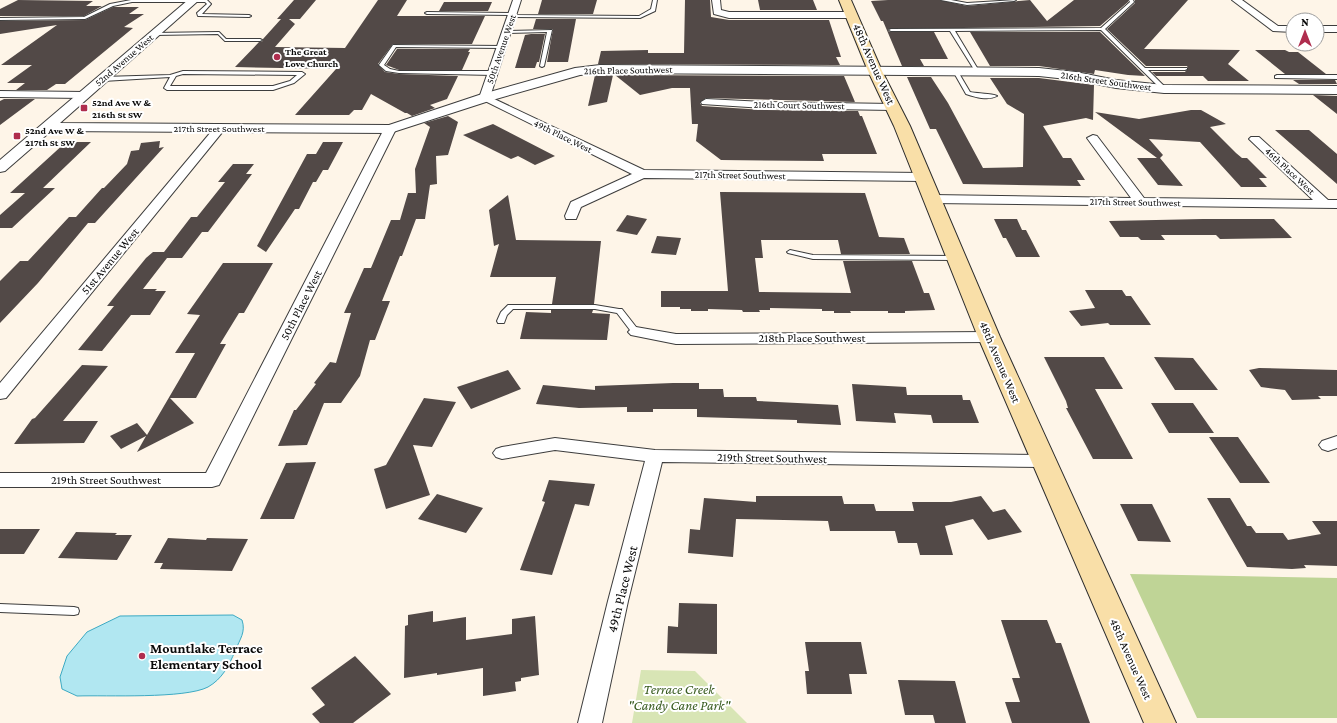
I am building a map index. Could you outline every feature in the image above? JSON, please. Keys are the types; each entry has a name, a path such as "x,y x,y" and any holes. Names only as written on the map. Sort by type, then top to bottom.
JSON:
{"main road":[{"name":"48th Avenue West","path":"849,7 875,71 893,107 923,177 988,337 1160,723"}],"street":[{"name":"50th Avenue West","path":"484,98 517,0"},
{"path":"716,0 717,12 729,15 849,7"},
{"path":"1236,0 1276,29 1285,29"},
{"name":"52nd Avenue West","path":"0,168 193,1"},
{"path":"1325,29 1337,29"},
{"name":"216th Place Southwest","path":"390,129 484,98 579,71 600,69 875,71"},
{"name":"216th Street Southwest","path":"875,71 1039,72 1076,76 1116,84 1164,89 1337,90"},
{"path":"0,94 84,95"},
{"name":"49th Place West","path":"484,98 642,174"},
{"name":"216th Court Southwest","path":"706,102 765,105 893,107"},
{"name":"217th Street Southwest","path":"48,127 390,129"},
{"name":"51st Avenue West","path":"0,394 220,128"},
{"name":"50th Place West","path":"212,480 390,129"},
{"path":"1093,138 1141,202"},
{"name":"46th Place West","path":"1255,139 1331,204"},
{"name":"217th Street Southwest","path":"571,216 576,205 642,174 923,177"},
{"name":"217th Street Southwest","path":"932,199 1331,204"},
{"name":"218th Place Southwest","path":"636,332 676,339 988,337"},
{"name":"219th Street Southwest","path":"502,453 555,444 655,456 1043,461"},
{"name":"49th Place West","path":"590,723 618,602 655,456"},
{"name":"219th Street Southwest","path":"0,480 212,480"}],"lane":[{"path":"427,13 640,17 653,10 655,0"},
{"path":"943,0 967,4 1014,0"},
{"path":"891,30 1102,29 1132,2 1131,0"},
{"path":"0,19 85,18 112,5 132,1 209,2 199,14 200,15 249,16"},
{"path":"1102,29 1164,89"},
{"path":"952,30 977,71"},
{"path":"507,32 550,31 542,66"},
{"path":"154,34 219,33 225,40 260,40"},
{"path":"493,73 399,72 388,70 381,65 395,46 502,47"},
{"path":"1142,69 1185,69"},
{"path":"955,71 968,93 973,95 994,96"},
{"path":"103,79 174,75 183,72 302,74 292,82 273,88 167,88 174,75"},
{"path":"1277,77 1337,77"},
{"path":"790,252 813,257 956,258"},
{"path":"501,321 504,314 511,307 595,308 619,311 636,332"},
{"path":"0,608 74,611"}],"green space":[{"path":"1130,574 1337,578 1337,718 1197,718"},
{"name":"Terrace Creek \"Candy Cane Park\"","path":"641,670 695,671 747,723 632,723"}],"water":[{"path":"233,615 242,620 242,636 224,672 213,684 208,687 197,691 145,696 77,696 62,689 60,677 67,656 87,632 120,616"}],"building":[{"path":"18,0 93,1 86,6 102,6 84,16 0,16 0,9"},
{"path":"294,0 316,0 300,19 289,19 295,24 275,47 345,48 378,0 407,0 397,16 485,16 472,44 393,44 378,64 385,72 399,74 458,76 447,99 430,105 435,108 412,116 371,94 362,110 354,110 349,115 295,115 336,69 235,67 259,42 263,41 263,39 281,19 277,19"},
{"path":"542,0 597,0 593,14 538,14"},
{"path":"685,0 710,0 711,17 729,20 829,20 841,57 836,57 840,65 598,64 601,51 648,50 648,53 684,53"},
{"path":"758,0 813,0 817,10 760,10"},
{"path":"940,0 967,6 1030,0 1047,21 1074,0 1128,0 1128,2 1100,26 888,29 888,31 891,32 934,32 948,59 920,59 924,66 902,66 883,21 881,21 871,1"},
{"path":"1135,0 1188,0 1144,49 1240,50 1228,64 1249,81 1208,81 1203,76 1156,76 1152,72 1185,72 1188,68 1187,66 1146,66 1107,29 1135,3"},
{"path":"444,2 492,2 488,11 439,11"},
{"path":"113,7 139,7 129,14 144,14 124,27 133,28 65,84 56,84 47,90 16,90 25,83 7,83 32,65 1,65 57,25 0,34 0,21 85,20"},
{"path":"536,19 576,19 568,62 547,62 553,29 533,29"},
{"path":"970,32 1100,32 1145,76 1095,70 1094,74 1039,66 990,66"},
{"path":"545,34 539,62 537,62 535,68 515,68 525,35"},
{"path":"397,49 470,49 468,52 470,52 462,70 399,70 386,65"},
{"path":"1255,50 1285,50 1285,52 1298,52 1326,74 1285,74"},
{"path":"595,75 613,75 607,102 588,106"},
{"path":"615,75 844,76 855,102 706,98 700,103 702,106 765,110 858,111 860,116 862,116 877,154 822,154 824,161 721,160 696,141 698,124 692,124 690,88 672,88 640,95"},
{"path":"907,77 931,77 948,103 983,168 1023,167 1024,114 1007,104 990,78 1039,78 1094,85 1093,120 1086,118 1043,126 1063,158 1071,158 1085,180 1077,180 1081,186 963,184 936,129 930,129"},
{"path":"1293,80 1335,80 1337,84 1299,84"},
{"path":"1313,95 1337,96 1337,114"},
{"path":"4,99 35,99 0,125 0,101"},
{"path":"1191,110 1201,110 1226,124 1210,127 1236,153 1242,158 1247,158 1267,178 1259,178 1267,187 1241,187 1200,142 1149,139 1163,155 1160,158 1183,186 1158,185 1137,158 1157,158 1095,112 1139,119"},
{"path":"448,116 458,122 448,155 436,156 437,184 430,185 425,219 416,219 402,256 400,256 382,301 390,301 375,340 370,340 360,376 341,403 324,403 307,445 278,446 294,410 296,410 316,384 314,383 330,362 336,363 351,313 344,313 364,268 371,268 391,220 400,220 408,193 416,193 415,169 430,127 424,123"},
{"path":"493,124 555,156 535,165 518,156 511,159 463,135"},
{"path":"1275,130 1309,130 1337,154 1337,184"},
{"path":"160,141 159,148 164,147 95,223 88,223 38,283 0,323 0,281 20,261 28,261 69,217 76,217 102,188 104,188 127,164 131,151 139,150 141,143"},
{"path":"66,142 91,142 43,188 55,188 12,228 0,228 0,215 25,193 10,193"},
{"path":"323,142 343,142 328,170 323,170 316,182 313,182 299,209 295,209 266,252 257,246 307,154 316,154"},
{"path":"233,164 254,164 246,174 252,174 208,232 202,232 182,258 167,258 143,289 157,289 155,291 166,291 150,315 131,315 102,351 78,350 114,306 107,306 146,258 153,252 164,252 191,217 197,217 225,182 218,182"},
{"path":"720,192 865,193 879,237 904,238 910,254 841,254 838,240 761,240 763,258 755,258 759,292 851,293 843,261 912,261 924,293 929,293 935,310 905,311 905,313 888,313 888,311 850,311 851,313 834,313 834,311 822,311 822,309 770,308 770,310 759,310 760,312 743,312 742,310 708,309 708,311 691,311 691,309 680,309 680,307 661,307 661,291 728,291"},
{"path":"508,195 516,240 601,241 594,304 552,304 556,277 490,277 499,244 494,246 489,210"},
{"path":"627,215 647,219 637,235 616,231"},
{"path":"994,219 1017,219 1022,230 1026,230 1040,257 1016,257 1006,238 1003,238"},
{"path":"1274,219 1292,238 1220,239 1216,235 1161,235 1165,240 1141,240 1138,237 1120,237 1109,221"},
{"path":"657,236 681,238 676,255 651,253"},
{"path":"223,263 273,263 244,313 239,313 220,344 226,344 196,398 170,398 194,423 137,452 146,436 121,449 110,436 137,423 147,435 195,353 175,353 200,315 187,314"},
{"path":"1085,290 1122,290 1126,296 1131,296 1151,325 1110,325 1108,323 1081,326 1069,311 1095,308"},
{"path":"551,310 593,310 592,313 610,314 607,340 520,339 526,312 551,313"},
{"path":"1044,357 1104,357 1123,389 1095,389 1133,459 1093,459 1066,408 1068,408 1066,401"},
{"path":"1154,357 1193,358 1218,390 1175,390"},
{"path":"82,365 108,366 63,421 98,421 84,443 14,444 32,419 35,418"},
{"path":"1259,368 1337,370 1337,396 1318,396 1321,399 1292,400 1285,390 1261,387 1249,370"},
{"path":"508,370 521,389 471,409 457,387"},
{"path":"699,383 699,389 723,389 724,397 756,397 757,401 838,405 841,425 797,423 797,420 697,417 697,409 653,409 653,412 627,412 627,407 579,408 536,404 543,385 595,390 595,386"},
{"path":"852,384 906,387 907,395 962,395 963,400 970,400 979,423 933,423 931,415 894,413 896,423 856,421"},
{"path":"424,398 456,402 432,447 413,445 430,495 386,509 374,469 386,465"},
{"path":"1151,403 1193,403 1214,433 1169,433"},
{"path":"1209,437 1238,437 1270,483 1240,483"},
{"path":"316,462 294,519 260,519 286,463"},
{"path":"549,480 595,484 589,506 575,504 552,575 520,570 545,502 542,501"},
{"path":"437,494 483,508 466,533 418,519"},
{"path":"756,496 842,496 844,504 874,504 876,511 914,511 912,502 951,502 981,496 993,512 1005,509 1022,532 988,540 973,519 945,526 953,555 920,555 917,543 898,543 895,531 830,531 828,521 736,519 733,557 688,553 690,529 700,530 704,498 756,502"},
{"path":"1207,498 1230,498 1247,526 1251,526 1256,533 1283,533 1288,540 1321,534 1312,521 1337,521 1337,566 1304,565 1306,568 1292,569 1247,567"},
{"path":"1120,504 1152,504 1171,542 1138,541"},
{"path":"0,529 40,529 24,554 0,554"},
{"path":"76,532 132,535 117,560 58,558"},
{"path":"168,538 206,540 207,538 248,539 232,571 160,569 163,563 154,563"},
{"path":"679,603 717,604 717,654 667,653 668,626 678,627"},
{"path":"433,611 433,622 466,617 466,640 512,634 512,619 535,616 539,675 521,678 521,681 515,682 516,691 483,696 483,668 404,678 405,626 408,625 408,615"},
{"path":"1001,620 1047,620 1056,643 1061,643 1090,723 1012,723 1005,702 1020,702 1012,678 1020,678"},
{"path":"805,642 861,642 867,674 849,674 852,694 807,694 805,671 809,671"},
{"path":"355,656 391,694 353,723 320,723 312,714 325,705 311,688"},
{"path":"898,680 955,681 966,723 935,723 933,715 905,715"}],"place":[{"name":"The Great Love Church","path":"277,57"},
{"name":"52nd Ave W & 216th St SW","path":"84,108"},
{"name":"52nd Ave W & 217th St SW","path":"17,136"},
{"name":"Mountlake Terrace Elementary School","path":"142,656"}]}
